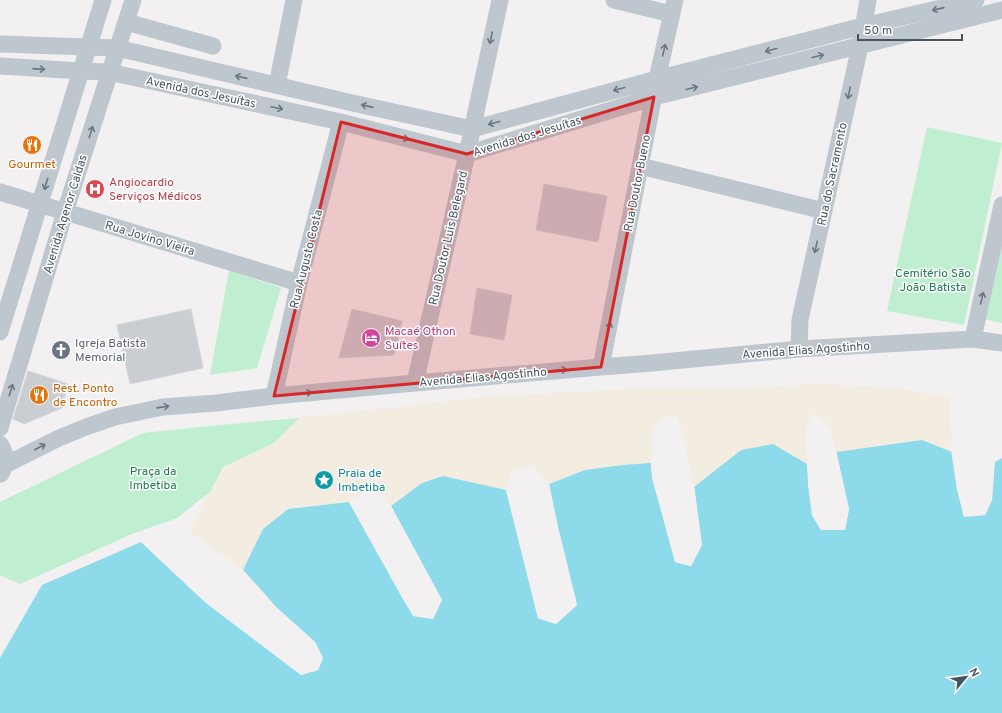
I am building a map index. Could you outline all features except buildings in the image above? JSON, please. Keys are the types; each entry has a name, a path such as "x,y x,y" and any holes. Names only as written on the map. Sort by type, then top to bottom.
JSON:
{"street":[{"path":"0,332 103,0"},
{"name":"Avenida Agenor Caldas","path":"0,428 65,212 133,0"},
{"path":"276,85 294,0"},
{"name":"Rua Doutor Luis Belegard","path":"415,383 500,0"},
{"path":"614,0 673,7"},
{"name":"Rua do Sacramento","path":"799,349 800,320 860,46 868,0"},
{"name":"Avenida dos Jesuítas","path":"0,44 118,48 348,102 472,129 657,79 863,26 976,0"},
{"name":"Rua Doutor Bueno","path":"601,367 657,79 673,7"},
{"name":"Avenida dos Jesuítas","path":"0,66 109,72 341,122 467,154 654,97 1002,10"},
{"path":"126,22 214,46"},
{"name":"Rua Augusto Costa","path":"274,396 299,283 341,122"},
{"path":"640,166 824,211"},
{"name":"Rua Jovino Vieira","path":"0,192 299,283"},
{"path":"973,339 1002,205"},
{"name":"Avenida Elias Agostinho","path":"3,470 59,438 115,417 163,407 799,349 973,339 1002,343"},
{"path":"0,444 5,451 3,470"}],"highlighted area":[{"path":"654,97 601,367 274,396 341,122 467,154"}],"green space":[{"name":"Cemitério São João Batista","path":"927,127 1002,143 964,325 887,311"},
{"path":"1002,229 1002,323 984,319"},
{"path":"229,270 281,288 257,368 210,375"},
{"name":"Praça da Imbetiba","path":"299,418 297,433 221,483 177,518 132,534 20,584 0,575 0,502 143,433"}],"sand":[{"name":"Praia de Imbetiba","path":"819,384 901,389 949,398 952,452 922,440 836,452 832,431 822,419 814,413 806,428 807,464 773,444 741,450 694,487 684,438 677,417 662,417 652,431 651,463 585,470 549,484 532,464 511,473 506,490 443,476 422,483 391,506 385,496 367,490 349,502 288,509 263,529 243,570 190,531 223,467 274,443 299,418 484,397 648,388 738,389"}],"water":[{"path":"922,440 952,452 957,489 964,516 985,515 992,500 995,462 1002,458 1002,713 0,713 0,658 42,585 141,542 206,603 301,675 318,670 323,658 315,642 276,607 243,570 263,529 288,509 349,502 413,616 433,619 442,600 391,506 422,483 443,476 506,490 538,618 556,624 577,605 549,484 585,470 651,463 652,478 675,562 691,566 702,545 694,487 741,450 773,444 807,464 812,515 821,530 845,530 849,509 836,452"}],"pier":[{"path":"836,450 849,509 845,530 821,530 812,515 807,462 809,464 814,515 822,528 843,528 847,509 834,452"},
{"path":"951,450 954,452 959,489 966,515 983,513 990,499 994,460 992,500 985,515 964,517 957,489"},
{"path":"651,461 653,463 654,478 677,561 690,564 700,545 692,487 694,485 702,545 691,566 675,562 652,478"},
{"path":"548,482 577,605 556,624 538,618 506,490 507,488 540,617 556,621 575,604 556,528 547,484"},
{"path":"351,501 415,614 432,617 440,600 389,507 390,504 442,600 433,619 414,616 349,502"},
{"path":"143,541 207,601 301,673 316,669 321,658 313,643 275,608 242,571 242,569 276,607 315,642 323,658 318,670 301,675 206,603 141,542"}],"place":[{"name":"Gourmet","path":"32,145"},
{"name":"Angiocardio Serviços Médicos","path":"95,189"},
{"name":"Macaé Othon Suítes","path":"371,338"},
{"name":"Igreja Batista Memorial","path":"61,350"},
{"name":"Rest. Ponto de Encontro","path":"39,395"},
{"name":"Praia de Imbetiba","path":"324,480"}]}
